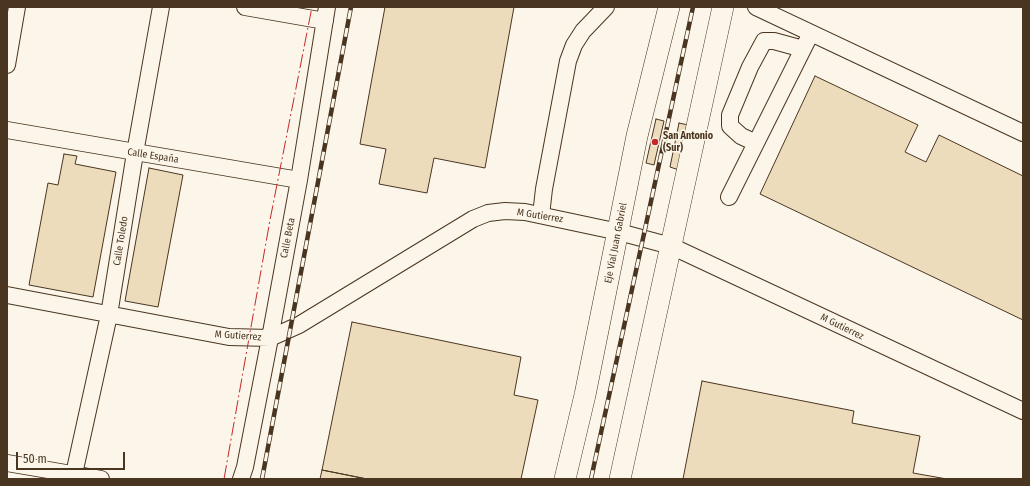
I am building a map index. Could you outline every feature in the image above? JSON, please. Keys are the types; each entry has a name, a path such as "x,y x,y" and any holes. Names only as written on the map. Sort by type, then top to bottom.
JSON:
{"main road":[{"name":"Eje Vial Juan Gabriel","path":"565,479 619,232 637,136 669,7"},
{"path":"620,479 723,7"}],"street":[{"path":"7,65 16,7"},
{"name":"Calle Toledo","path":"74,474 109,315 161,7"},
{"path":"245,7 326,14"},
{"path":"541,215 544,189 568,61 574,45 582,31 606,7"},
{"path":"756,7 1023,133"},
{"name":"Calle Beta","path":"243,473 299,180 326,14"},
{"path":"729,197 811,33"},
{"path":"756,143 741,136 730,126 730,115 750,67 764,41 774,41 803,49"},
{"name":"Calle España","path":"7,130 135,154 299,180"},
{"name":"M Gutierrez","path":"7,295 229,337 270,338 299,325 473,219 488,213 505,211 525,212 619,232 671,246 1023,411"},
{"path":"7,463 101,479"}],"building":[{"path":"385,7 514,7 485,168 434,158 427,193 379,184 386,149 360,144"},
{"path":"815,76 918,125 905,152 926,162 939,135 1023,176 1023,320 760,194"},
{"name":"San Antonio (Sur)","path":"656,119 664,121 654,165 646,163"},
{"path":"679,123 688,125 679,170 670,167"},
{"path":"64,154 77,156 75,164 116,172 93,297 29,285 48,183 58,185"},
{"path":"149,168 183,175 158,307 125,301"},
{"path":"352,322 521,357 514,395 538,400 521,479 367,479 322,470"},
{"path":"702,381 854,411 852,423 920,436 913,473 947,479 683,479"},
{"path":"322,470 367,479 320,479"}],"railway":[{"path":"262,479 351,7"},
{"path":"591,479 693,7"}],"power":[{"path":"224,479 270,220 312,7"}],"place":[{"name":"San Antonio (Sur)","path":"655,142"}]}
